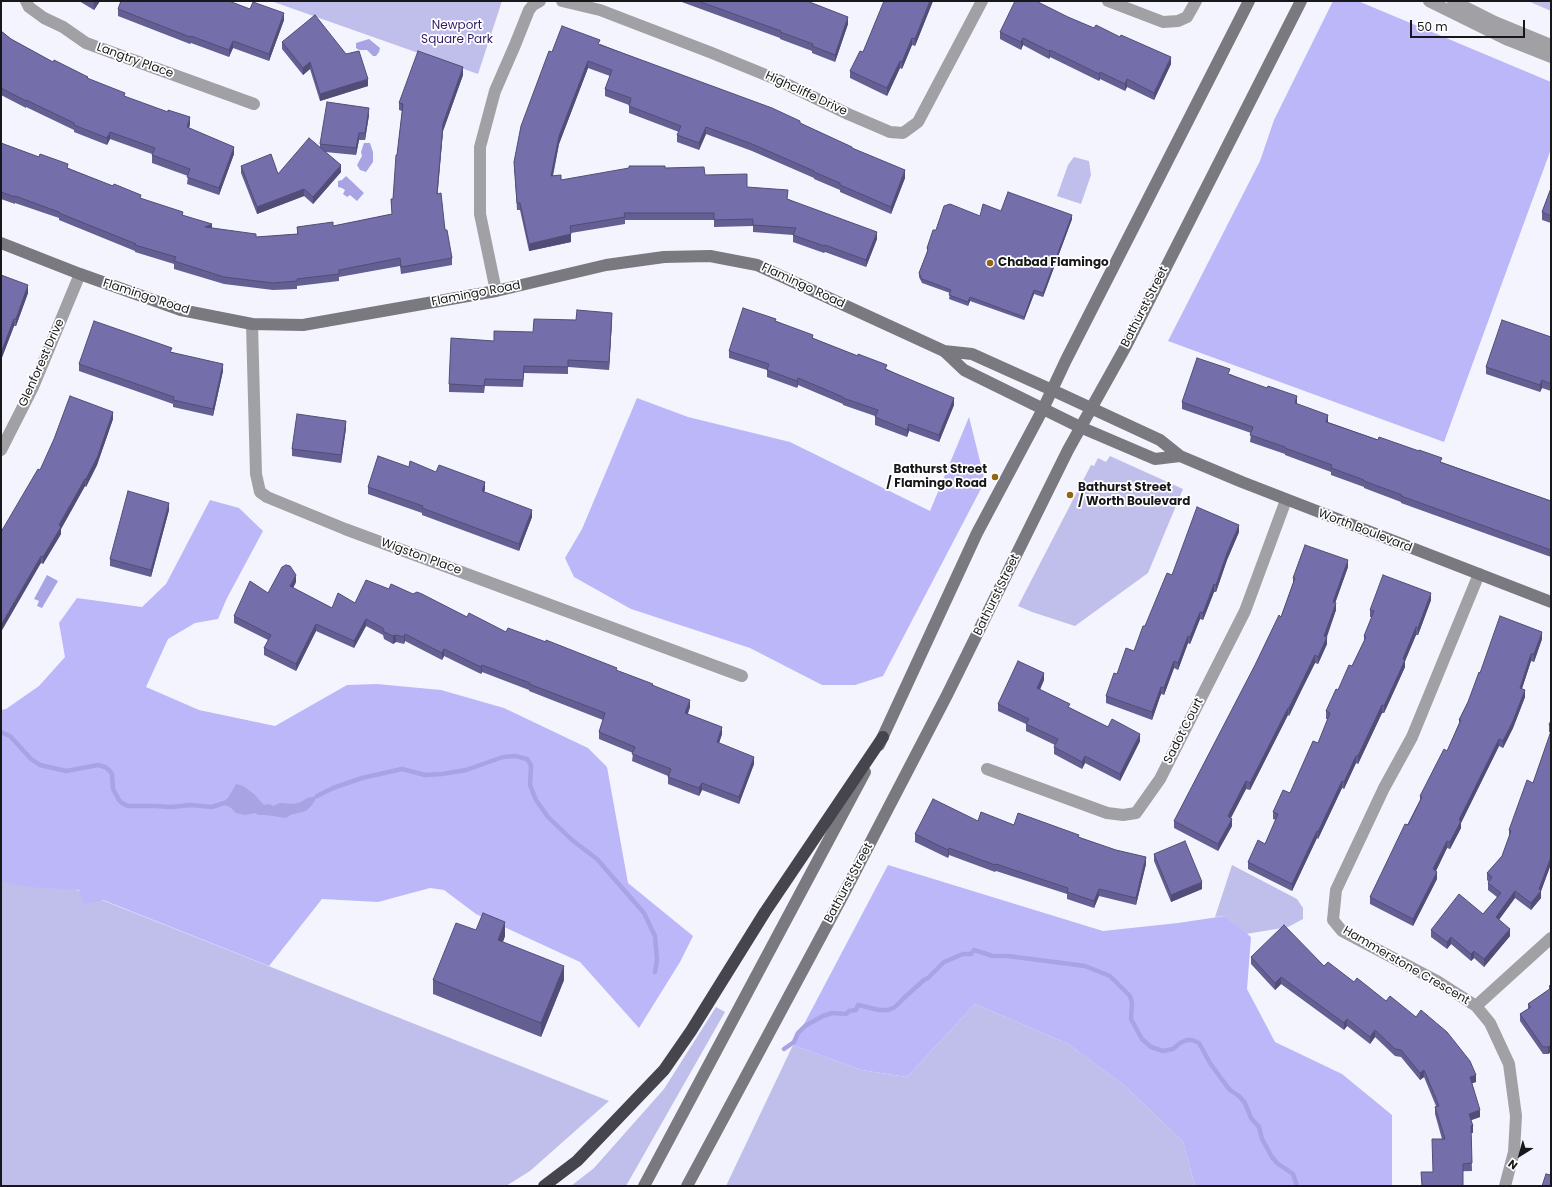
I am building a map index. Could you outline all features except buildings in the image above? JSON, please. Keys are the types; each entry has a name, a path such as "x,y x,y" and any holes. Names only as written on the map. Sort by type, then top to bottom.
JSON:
{"highway":[{"path":"544,1186 577,1161 664,1070 691,1031 765,912 883,737"}],"main road":[{"path":"644,1186 883,737 977,534 1043,409 1066,360 1249,1"},
{"name":"Bathurst Street","path":"687,1186 841,899 947,695 1068,450 1126,346 1301,1"},
{"name":"Flamingo Road","path":"1,243 80,274 181,310 252,324 304,325 496,291 606,265 664,257 710,256 757,265 944,351 972,354 1091,409"},
{"name":"Flamingo Road","path":"944,351 964,370 1080,427"},
{"name":"Worth Boulevard","path":"1091,409 1160,440 1180,456 1286,500 1551,602"},
{"name":"Worth Boulevard","path":"1080,427 1154,459 1180,456"}],"street":[{"name":"Langtry Place","path":"26,1 29,7 44,18 63,27 86,43 254,104"},
{"path":"496,291 480,214 480,147 495,91 528,10 540,1"},
{"name":"Highcliffe Drive","path":"562,1 600,10 712,53 778,80 848,114 890,132 903,133 918,122 982,1"},
{"path":"1108,1 1163,22 1178,21 1187,17 1196,1"},
{"path":"1430,1 1508,40 1551,57"},
{"path":"1453,1 1495,22 1551,45"},
{"name":"Glenforest Drive","path":"1,450 33,387 71,300 80,274"},
{"name":"Wigston Place","path":"252,324 256,474 260,492 267,498 352,532 742,676"},
{"name":"Sadot Court","path":"987,769 1107,813 1123,815 1136,813 1160,779 1245,611 1286,500"},
{"name":"Hammerstone Crescent","path":"1479,574 1418,724 1378,801 1336,890 1333,920 1342,931 1437,981 1476,1006 1490,1022 1510,1064 1516,1116 1514,1152 1505,1186"},
{"path":"1476,1006 1551,938"}],"green space":[{"name":"Newport Square Park","path":"271,1 502,1 478,74"},
{"path":"1528,1 1551,1 1551,11"},
{"path":"1074,157 1089,161 1091,175 1081,204 1057,196 1068,165"},
{"path":"1110,456 1183,489 1148,573 1075,626 1018,606 1091,465 1094,466 1098,458 1106,462"},
{"path":"1,860 609,1101 530,1171 506,1186 1,1186"},
{"path":"1232,865 1297,899 1303,908 1303,919 1288,927 1246,934 1225,916 1215,917"},
{"path":"975,1004 1068,1044 1126,1087 1183,1142 1195,1186 726,1186 793,1045 861,1070 907,1077"},
{"path":"716,1007 725,1012 626,1186 571,1186 594,1168 664,1089"}],"shaded area":[{"path":"1333,1 1358,1 1551,82 1551,149 1444,442 1168,341 1260,161 1274,120"},
{"path":"369,39 380,48 376,56 373,56 367,50 359,50 356,48 356,43"},
{"path":"364,143 370,143 373,152 373,162 366,172 360,170 357,165 362,156 361,152"},
{"path":"346,176 364,193 357,201 350,195 347,197 343,194 345,190 338,187 338,181 342,180"},
{"path":"637,398 688,417 790,442 930,511 969,417 985,481 883,676 855,685 822,685 750,648 631,609 574,577 565,558 582,529"},
{"path":"210,500 239,508 263,531 227,598 218,619 195,623 168,639 146,687 199,710 275,726 347,685 377,684 441,690 504,708 588,748 607,767 628,883 693,936 680,962 639,1028 580,962 476,914 444,890 430,888 378,902 322,899 269,966 103,900 83,904 79,890 30,887 1,881 1,710 6,709 39,686 65,657 59,623 77,598 142,607 166,584"},
{"path":"47,575 58,581 42,608 37,606 39,601 34,599"},
{"path":"236,784 243,786 254,794 264,805 269,804 273,806 280,803 294,804 307,798 317,796 313,804 306,811 290,815 286,818 259,815 255,813 245,815 236,813 230,807 224,805 224,801 228,798"},
{"path":"888,865 1103,931 1178,923 1225,916 1251,937 1247,989 1275,1042 1342,1074 1392,1115 1392,1186 1195,1186 1183,1142 1126,1087 1068,1044 975,1004 907,1077 861,1070 793,1045"}],"waterway":[{"path":"1,732 10,736 31,759 40,765 66,771 98,765 105,767 112,774 113,789 119,800 128,806 171,807 191,805 212,807 224,803"},
{"path":"317,796 333,788 362,778 402,769 425,775 442,774 466,770 503,757 515,756 527,759 531,765 530,785 536,800 548,817 572,840 597,859 644,913 655,936 657,960 655,972"},
{"path":"784,1049 794,1042 798,1033 805,1026 823,1016 832,1013 846,1014 849,1011 856,1010 858,1005 879,1010 888,1010 895,1007 944,962 963,954 971,954 974,950 993,956 1008,956 1085,966 1110,976 1130,996 1132,1003 1131,1019 1142,1039 1151,1047 1163,1051 1173,1049 1180,1043 1187,1040 1192,1040 1199,1043 1210,1063 1226,1085 1245,1103 1251,1118 1259,1127 1262,1139 1272,1157 1277,1163 1293,1174 1297,1186"}],"place":[{"name":"Chabad Flamingo","path":"990,263"},
{"name":"Bathurst Street / Flamingo Road","path":"995,477"},
{"name":"Bathurst Street / Worth Boulevard","path":"1070,495"}]}
